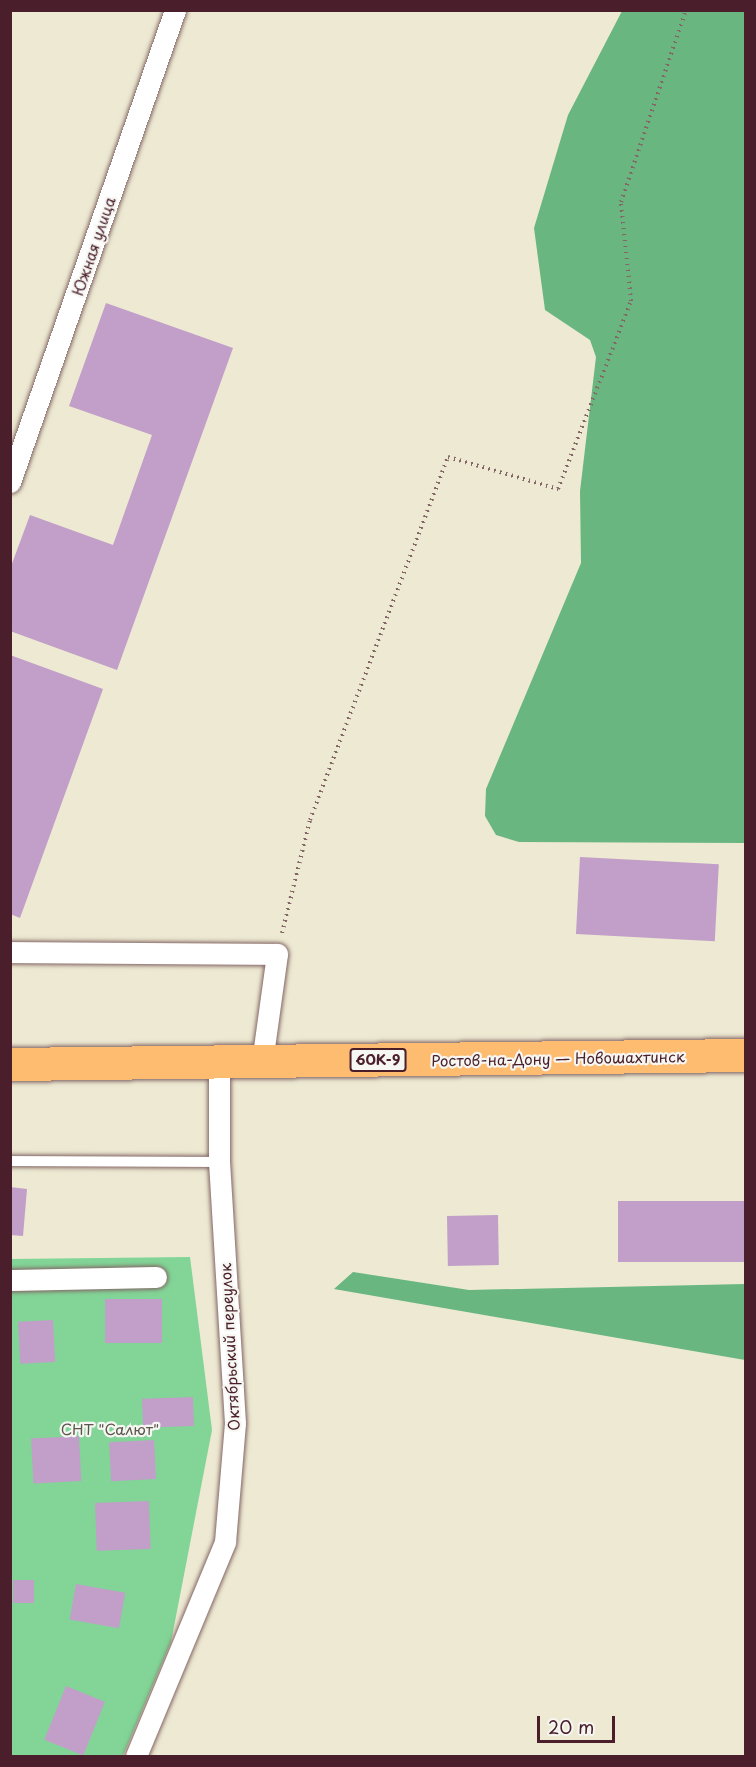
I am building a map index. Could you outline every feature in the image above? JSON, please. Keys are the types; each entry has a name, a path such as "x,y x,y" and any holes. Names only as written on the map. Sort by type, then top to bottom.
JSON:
{"main road":[{"name":"Ростов-на-Дону — Новошахтинск","path":"10,1064 746,1055"}],"street":[{"name":"Южная улица","path":"10,482 175,10"},
{"path":"10,952 277,954 262,1062"},
{"name":"Октябрьский переулок","path":"136,1756 225,1542 235,1423 219,1162 219,1063"},
{"path":"10,1280 156,1277"}],"lane":[{"path":"10,1161 219,1162"}],"path":[{"path":"277,954 310,820 448,457 558,489 631,301 621,202 686,10"}],"green space":[{"path":"622,11 745,11 745,843 519,842 496,835 485,816 486,789 581,563 580,491 596,357 590,340 545,310 534,228 568,115"},
{"name":"СНТ \"Салют\"","path":"190,1257 212,1430 171,1642 123,1756 11,1756 10,1259"},
{"path":"353,1272 469,1290 745,1284 745,1360 334,1289"}],"building":[{"path":"106,303 233,348 117,670 10,631 10,569 30,515 113,545 152,435 69,406"},
{"path":"10,655 103,689 20,918 10,914"},
{"path":"580,857 719,864 715,941 576,934"},
{"path":"10,1187 27,1189 23,1236 10,1235"},
{"path":"618,1201 746,1201 746,1262 618,1262"},
{"path":"498,1215 499,1265 448,1266 447,1216"},
{"path":"105,1299 162,1299 162,1343 105,1343"},
{"path":"53,1320 55,1362 20,1364 18,1322"},
{"path":"193,1397 194,1426 143,1428 142,1399"},
{"path":"79,1436 81,1481 33,1483 31,1439"},
{"path":"154,1440 156,1479 111,1481 109,1442"},
{"path":"149,1501 151,1549 97,1551 95,1503"},
{"path":"13,1580 34,1580 34,1603 13,1603"},
{"path":"76,1584 125,1593 119,1628 70,1619"},
{"path":"66,1686 105,1702 83,1756 44,1740"}]}
